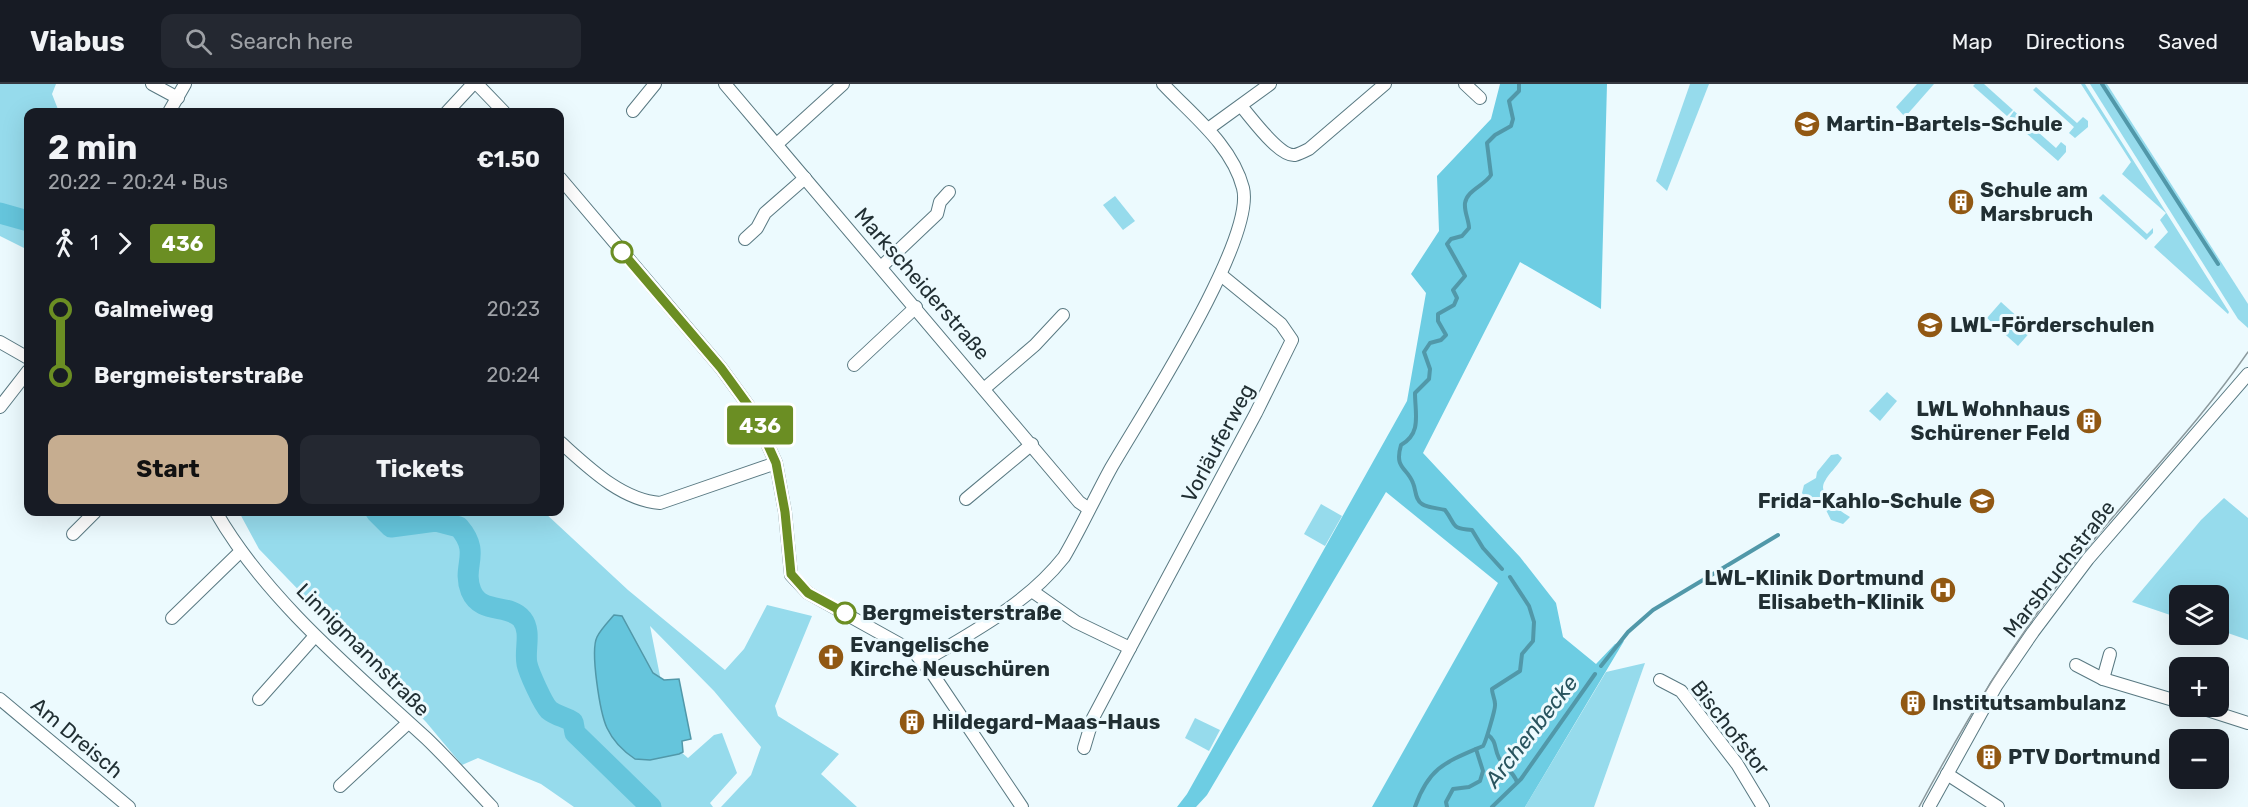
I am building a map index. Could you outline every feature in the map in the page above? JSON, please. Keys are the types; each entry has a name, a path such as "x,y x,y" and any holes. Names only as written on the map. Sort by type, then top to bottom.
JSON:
{"street":[{"path":"152,84 178,98"},
{"path":"172,108 184,84"},
{"path":"451,108 475,84 500,108"},
{"path":"633,111 655,84"},
{"name":"Markscheiderstraße","path":"725,84 986,388 1079,502 1089,509"},
{"path":"777,144 843,84"},
{"path":"924,661 967,638 1032,591 1064,556 1221,275 1245,209 1243,189 1236,168 1208,129 1163,84"},
{"path":"1208,129 1270,84"},
{"path":"1241,106 1276,146 1284,153 1295,155 1309,149 1385,84"},
{"path":"1466,84 1480,98"},
{"path":"746,239 757,228 765,213 806,178"},
{"path":"564,183 721,368 753,412 776,463 785,512 791,574 808,593 904,644 924,661 1022,807"},
{"path":"881,267 937,214 940,202 949,192"},
{"name":"Vorläuferweg","path":"1084,748 1093,718 1251,423 1292,340 1281,324 1221,275"},
{"path":"854,365 916,307"},
{"path":"986,388 1035,345 1063,315"},
{"path":"0,342 24,356"},
{"name":"Marsbruchstraße","path":"1929,807 2001,679 2078,572 2248,374"},
{"path":"0,407 24,376"},
{"path":"966,499 1032,444"},
{"path":"564,445 619,490 650,502 660,503 776,463"},
{"path":"73,534 91,516"},
{"name":"Linnigmannstraße","path":"219,516 241,551 315,636 408,723 492,807"},
{"path":"172,618 241,551"},
{"path":"1032,591 1076,622 1130,648"},
{"path":"259,699 315,636"},
{"path":"2103,679 2110,654"},
{"path":"2076,665 2103,679 2169,699"},
{"name":"Bischofstor","path":"1660,680 1681,691 1737,764 1763,807"},
{"name":"Am Dreisch","path":"0,699 129,807"},
{"path":"2229,717 2248,723"},
{"path":"340,786 408,723"},
{"path":"1947,774 1998,807"}],"shaded area":[{"path":"0,84 56,84 52,94 57,108 24,108 24,248 0,236"},
{"path":"1500,84 1607,84 1601,309 1520,262 1423,453 1520,557 1556,603 1563,637 1596,664 1615,644 1624,641 1525,807 1372,807 1498,583 1386,492 1207,795 1196,807 1177,807 1187,794 1407,401 1426,293 1411,274 1439,231 1437,176 1491,119"},
{"path":"1690,84 1709,84 1667,191 1656,181"},
{"path":"1917,84 1934,84 1905,117 1896,107"},
{"path":"1984,84 2013,110 2007,116 1973,86"},
{"path":"2081,84 2085,84 2229,312 2228,314 2154,247 2168,232 2160,220 2166,213 2122,174 2131,162"},
{"path":"2090,84 2107,84 2248,304 2248,328 2238,319"},
{"path":"2036,87 2077,123 2083,117 2088,121 2088,127 2075,138 2069,133 2074,127 2033,90"},
{"path":"2014,111 2056,148 2061,142 2066,146 2066,152 2058,161 2009,118"},
{"path":"2103,194 2147,234 2153,228 2153,233 2146,240 2099,198"},
{"path":"1115,196 1135,221 1123,230 1103,205"},
{"path":"2001,302 2032,330 2018,346 1987,318"},
{"path":"1887,392 1897,401 1880,421 1869,411"},
{"path":"1838,454 1842,458 1823,486 1830,502 1850,517 1843,524 1831,520 1822,502 1808,501 1802,493 1804,485 1816,478 1817,472 1831,455"},
{"path":"2224,498 2248,518 2248,640 2229,633 2229,585 2169,585 2169,615 2132,602 2201,520"},
{"path":"1321,504 1342,516 1325,546 1304,534"},
{"path":"241,516 548,516 628,590 725,670 744,649 767,605 812,616 775,706 778,716 839,754 821,774 857,807 721,807 751,775 761,747 714,691 650,626 674,746 688,758 714,735 722,733 737,773 710,803 713,807 574,807 541,784 478,758 462,765 426,722 259,549"},
{"path":"614,615 622,616 653,673 664,680 679,679 691,739 682,741 683,752 679,754 650,760 635,759 626,753 607,728 597,682 595,644 597,637"},
{"path":"1645,663 1594,807 1525,807 1606,672"},
{"path":"1195,718 1220,730 1209,751 1185,738"}],"waterway":[{"path":"1502,569 1483,548 1472,530 1457,527 1445,510 1420,502 1410,478 1400,463 1399,453 1401,445 1408,440 1415,429 1415,393 1429,379 1430,369 1424,352 1430,343 1441,340 1446,335 1438,321 1438,314 1454,305 1457,298 1453,290 1465,276 1447,244 1451,239 1462,236 1469,228 1466,199 1491,175 1487,143 1495,135 1511,126 1513,119 1509,101 1519,91 1519,84"},
{"path":"2102,84 2218,264"},
{"path":"0,213 24,220"},
{"path":"380,516 391,527 436,521 459,527 469,545 468,574 471,591 481,603 510,611 522,619 525,624 527,664 546,707 573,722 575,733 651,807"},
{"name":"Archenbecke","path":"1601,666 1628,632 1653,610 1778,535"},
{"path":"1415,807 1420,794 1433,774 1449,762 1483,746 1495,707 1492,689 1520,671 1522,654 1533,641 1534,622 1529,606 1510,577"},
{"name":"Archenbecke","path":"1492,807 1521,779 1595,674"},
{"path":"1488,735 1494,743 1499,758 1517,782"},
{"path":"1447,807 1446,802 1453,789 1469,787 1480,781 1483,771 1476,749"}],"tram line":[{"path":"1919,807 1955,742 2013,648 2055,588 2099,533 2187,432 2248,352"}],"bus line":[{"name":"436","path":"622,252 721,368 753,412 776,463 785,512 791,574 799,586 808,593 845,613"}],"place":[{"name":"Martin-Bartels-Schule","path":"1807,124"},
{"name":"Schule am Marsbruch","path":"1961,202"},
{"name":"LWL-Förderschulen","path":"1930,325"},
{"name":"LWL Wohnhaus Schürener Feld","path":"2089,421"},
{"name":"Frida-Kahlo-Schule","path":"1982,501"},
{"name":"LWL-Klinik Dortmund Elisabeth-Klinik","path":"1943,590"},
{"name":"Bergmeisterstraße","path":"845,613"},
{"name":"Evangelische Kirche Neuschüren","path":"831,657"},
{"name":"Institutsambulanz","path":"1913,703"},
{"name":"Hildegard-Maas-Haus","path":"912,722"},
{"name":"PTV Dortmund","path":"1989,757"}]}
